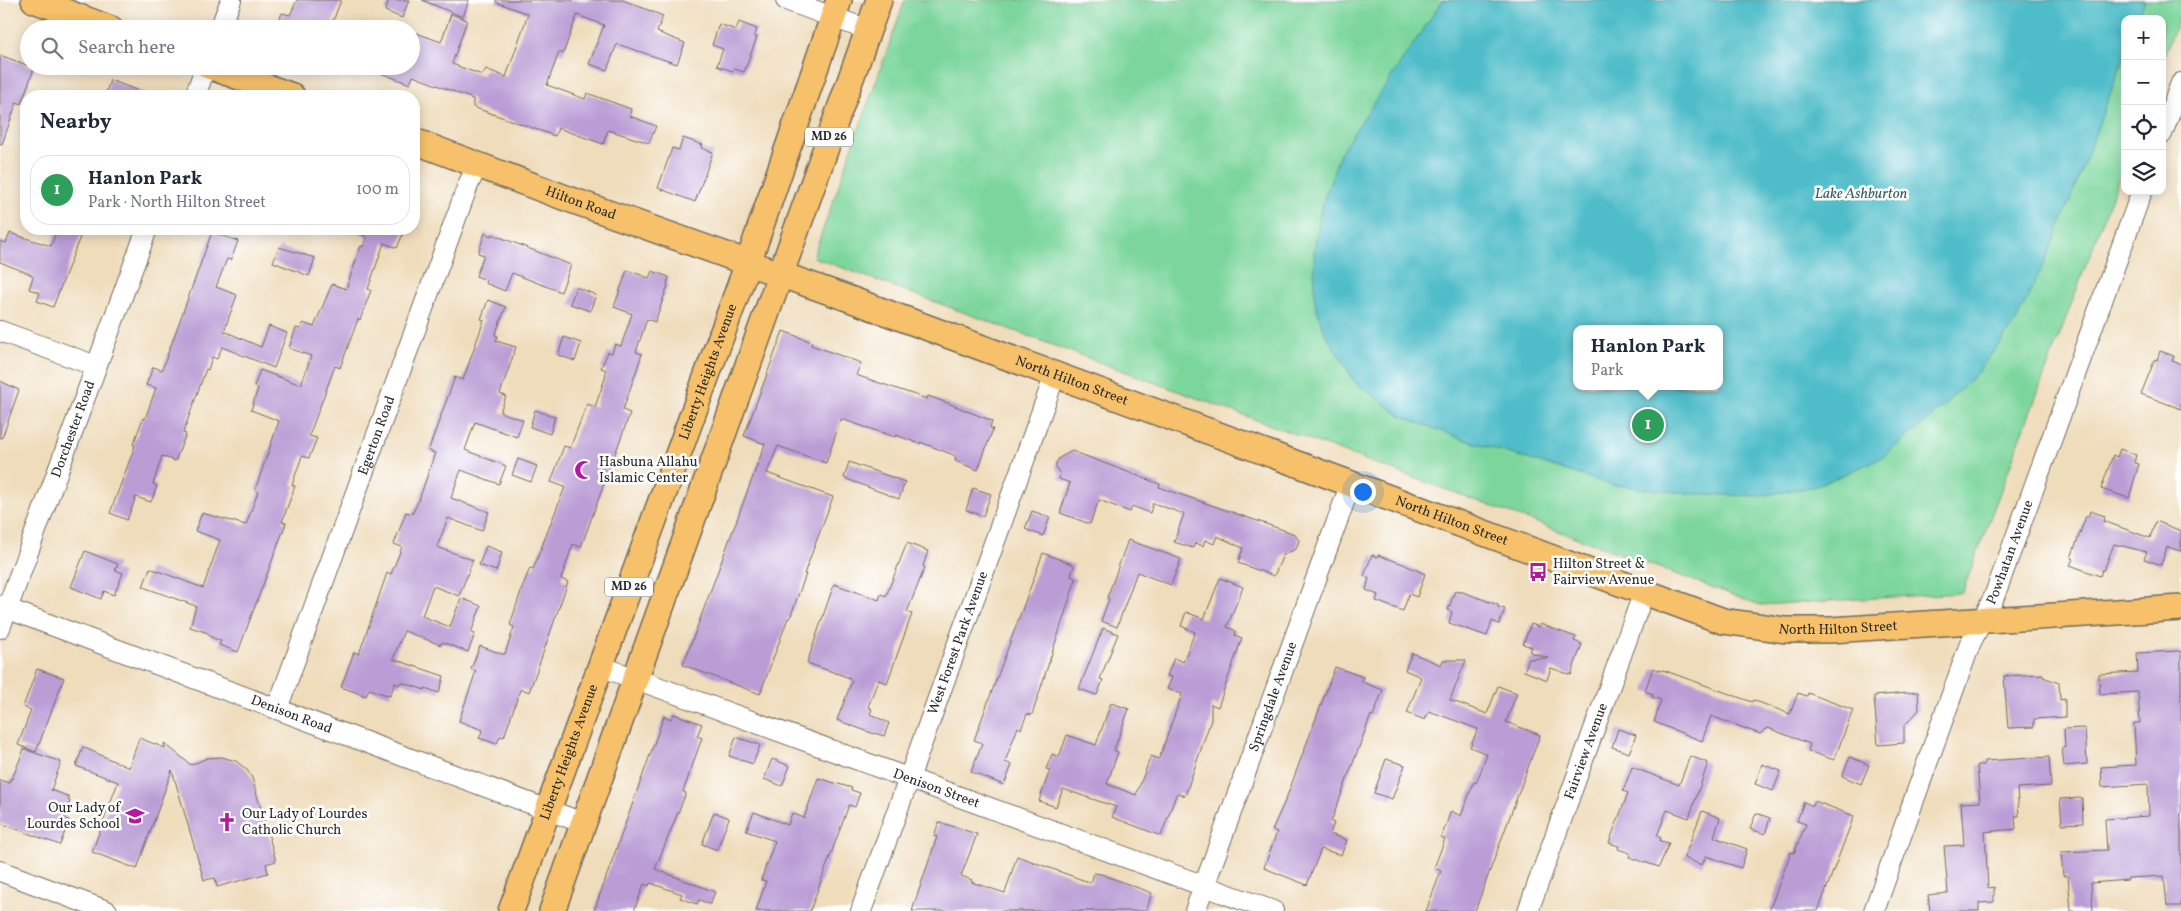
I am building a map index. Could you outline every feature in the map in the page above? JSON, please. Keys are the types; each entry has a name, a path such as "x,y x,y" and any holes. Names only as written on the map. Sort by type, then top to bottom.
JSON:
{"main road":[{"path":"34,0 87,20"},
{"name":"MD 26","path":"552,911 879,0"},
{"name":"Liberty Heights Avenue","path":"511,911 748,263 836,9"},
{"path":"233,75 275,90"},
{"name":"Hilton Road","path":"420,143 748,263"},
{"name":"North Hilton Street","path":"748,263 1723,621 1785,630 1830,630 2181,608"}],"street":[{"path":"223,20 231,0"},
{"path":"786,0 836,9 868,30"},
{"path":"198,90 204,75"},
{"path":"2166,123 2181,83"},
{"name":"Egerton Road","path":"277,708 468,185 478,164"},
{"name":"Powhatan Avenue","path":"1874,911 1970,644 1994,597 2141,195"},
{"name":"Dorchester Road","path":"0,628 4,607 145,235"},
{"path":"0,331 96,366"},
{"name":"West Forest Park Avenue","path":"861,911 1055,375"},
{"name":"Springdale Avenue","path":"1195,911 1351,483"},
{"name":"Fairview Avenue","path":"1528,911 1644,592"},
{"name":"Denison Road","path":"4,607 583,823"},
{"name":"Denison Street","path":"600,666 1273,911"},
{"path":"0,871 107,911"}],"green space":[{"path":"905,0 2181,0 2181,12 2166,51 2166,15 2121,15 2121,173 1962,593 1760,605 813,257"}],"water":[{"name":"Lake Ashburton","path":"1443,0 2145,0 2139,15 2121,15 2121,65 2047,257 2016,322 1978,372 1933,416 1883,457 1817,486 1760,496 1693,494 1613,485 1462,439 1401,416 1355,382 1324,331 1315,303 1314,252 1321,208 1340,153"}],"building":[{"path":"297,0 341,0 333,20 279,20 282,13 290,15"},
{"path":"389,0 409,0 402,18 385,11"},
{"path":"422,0 469,0 463,17"},
{"path":"496,0 623,0 663,16 657,32 685,43 677,64 617,44 607,70 589,64 604,25 577,15 563,54 559,52 547,85 585,99 587,93 631,109 630,116 656,126 649,143 608,130 603,144 558,128 555,136 473,107 473,99 413,76 410,84 386,75 420,75 420,34 441,42 451,14 467,20 452,64 482,75 486,69 506,77 528,14 496,2"},
{"path":"739,22 757,29 754,37 757,37 744,72 717,66 723,49 712,45 719,24 736,30"},
{"path":"0,55 20,63 20,75 32,75 26,90 20,90 20,104 17,102 2,144 0,144"},
{"path":"110,80 137,90 107,90"},
{"path":"683,138 703,145 701,148 713,152 695,202 658,188 672,148 679,150"},
{"path":"10,233 51,246 55,235 81,235 53,307 37,301 40,293 29,289 33,277 30,274 0,262 0,241 6,243"},
{"path":"485,233 491,236 492,234 571,265 561,292 512,273 505,291 485,283 486,280 476,276 484,255 478,253"},
{"path":"211,235 221,235 238,241 231,260 227,259 216,287 237,295 224,331 261,347 269,326 287,333 274,368 222,347 217,359 212,357 183,433 186,434 175,461 162,456 153,484 157,486 151,502 136,497 127,520 110,513 135,446 133,445 156,388 146,385 153,367 162,370"},
{"path":"363,235 402,235 397,248 384,243 368,289 371,290 360,320 358,319 340,368 335,366 309,436 317,438 309,458 302,456 292,485 295,486 282,522 286,523 238,652 219,645 221,641 211,637 208,633 190,627 196,606 143,587 150,568 203,588 220,540 195,531 202,513 246,525 258,492 255,490 279,421 251,410 258,388 254,387 260,370 301,385 311,356 289,348 296,328 301,329 303,323 314,327 332,284 346,289 361,246 363,247 367,237"},
{"path":"279,247 315,258 309,276 273,262"},
{"path":"627,270 649,278 652,271 669,277 668,285 655,322 647,319 636,352 642,354 623,410 630,413 581,547 573,544 561,579 568,582 529,692 520,690 504,737 500,736 497,744 479,738 483,730 459,721 476,671 471,669 480,646 505,654 514,627 510,625 522,588 530,568 533,569 565,487 551,482 564,446 570,448 587,404 595,407 605,378 606,370 601,368 608,352 612,353 615,344 621,346 632,314 614,307"},
{"path":"576,287 596,295 590,311 570,304"},
{"path":"488,300 506,307 495,335 498,336 496,341 516,347 500,394 506,396 500,412 523,420 517,437 475,422 465,450 506,466 499,484 461,470 451,498 489,512 482,531 448,518 437,547 473,560 459,596 433,586 422,616 450,627 461,598 481,606 471,633 475,634 468,652 442,642 441,645 404,631 393,659 444,676 439,693 401,682 399,685 395,683 390,696 369,689 366,696 341,687 354,652 359,654 387,573 391,574 402,547 394,544 406,512 412,514 419,500 435,453 428,451 455,377 463,380 484,320 481,319"},
{"path":"783,331 812,342 811,345 861,363 856,375 927,399 928,396 950,404 992,421 990,428 993,429 978,470 955,461 954,455 920,442 920,444 896,435 895,437 841,419 826,463 778,446 767,473 833,497 804,574 806,574 790,618 788,618 760,694 683,665 765,444 744,436"},
{"path":"564,337 581,343 575,361 558,355"},
{"path":"2160,351 2174,356 2172,361 2181,364 2181,409 2141,394"},
{"path":"0,381 19,390 2,438 0,438"},
{"path":"535,410 555,417 550,434 530,427"},
{"path":"2120,449 2136,455 2134,463 2139,464 2129,498 2101,489 2113,455 2117,457"},
{"path":"1072,451 1160,484 1159,487 1295,534 1299,541 1296,549 1283,555 1274,576 1238,563 1243,548 1217,536 1214,544 1205,540 1203,546 1195,543 1193,548 1174,542 1184,514 1153,503 1150,513 1132,506 1130,512 1099,500 1090,524 1060,513 1070,483 1059,479 1060,474 1056,468 1056,463 1059,458"},
{"path":"518,459 537,466 531,482 512,475"},
{"path":"849,462 905,482 899,499 844,478"},
{"path":"973,488 991,494 983,516 966,510"},
{"path":"1032,511 1050,517 1043,536 1025,529"},
{"path":"2090,511 2105,516 2103,521 2150,538 2156,521 2181,531 2181,551 2167,547 2161,565 2144,559 2147,552 2114,544 2100,576 2070,565 2086,516 2088,517"},
{"path":"1128,540 1181,559 1171,585 1137,572 1117,627 1101,621 1109,599 1107,598"},
{"path":"907,543 928,551 923,566 925,567 907,612 912,614 887,683 878,680 868,707 872,709 870,714 889,723 884,736 837,720 852,681 849,680 850,678 807,663 834,584 879,600 881,594 886,596"},
{"path":"486,546 502,552 496,571 479,565"},
{"path":"85,551 118,564 115,570 123,573 114,595 104,591 101,599 71,587"},
{"path":"1043,553 1074,565 1071,576 1076,579 1032,715 1027,714 1021,729 1018,727 1005,762 1012,765 1004,785 971,772 982,743 974,740"},
{"path":"1372,555 1377,557 1378,555 1425,574 1417,597 1409,594 1403,611 1376,601 1378,595 1366,590 1369,578 1364,576"},
{"path":"1220,578 1243,587 1227,627 1236,631 1235,635 1242,638 1218,707 1211,704 1211,720 1185,796 1178,793 1176,795 1161,836 1112,817 1116,807 1063,789 1056,807 1039,801 1050,770 1046,769 1052,754 1059,757 1067,735 1096,745 1111,703 1129,709 1114,750 1118,752 1107,784 1136,795 1151,756 1159,759 1182,694 1167,689 1172,677 1167,676 1174,658 1183,662 1195,632 1181,626 1186,612 1204,619"},
{"path":"1455,591 1460,593 1460,591 1505,609 1499,624 1492,621 1487,636 1449,623 1452,612 1448,610"},
{"path":"1531,624 1539,627 1540,624 1576,637 1574,641 1582,644 1571,675 1551,668 1547,680 1524,671 1529,659 1548,658 1530,652 1532,647 1523,644"},
{"path":"1103,628 1118,634 1100,679 1103,680 1097,695 1079,689"},
{"path":"2181,652 2181,906 2167,906 2164,876 2091,883 2093,911 2071,911 2068,876 2063,876 2061,852 2107,850 2105,819 2149,816 2148,784 2102,787 2101,767 2136,765 2134,723 2140,723 2138,692 2100,694 2099,674 2138,672 2137,653"},
{"path":"1412,653 1441,665 1443,660 1466,660 1450,700 1487,714 1498,686 1517,693 1506,722 1540,735 1475,911 1426,911 1441,871 1434,868 1445,839 1441,838 1451,811 1461,816 1487,754 1470,747 1478,729 1429,711 1425,720 1407,713 1421,677 1405,670"},
{"path":"1335,667 1363,677 1362,682 1383,690 1373,716 1371,715 1331,822 1334,823 1330,834 1347,840 1341,855 1321,849 1307,885 1264,868 1277,832 1272,830 1286,799"},
{"path":"1653,668 1790,714 1798,693 1807,696 1808,693 1853,710 1834,760 1808,751 1810,744 1768,728 1760,734 1711,716 1702,741 1654,722 1661,700 1652,697 1653,694 1645,691"},
{"path":"37,669 64,678 36,752 18,745 31,710 23,707"},
{"path":"2043,674 2043,677 2059,683 2060,700 2065,699 2065,717 2034,719 2034,727 2008,728 2004,676"},
{"path":"1918,692 1919,710 1904,726 1904,743 1878,745 1874,696"},
{"path":"674,714 702,724 697,736 702,738 683,792 686,793 655,869 715,892 710,904 699,900 697,904 680,898 682,894 650,883 649,886 644,884 634,911 594,911 664,716 671,719"},
{"path":"2085,728 2087,764 2064,766 2062,748 2065,747 2064,729"},
{"path":"1618,729 1636,735 1629,753 1612,747"},
{"path":"736,737 760,745 753,764 729,756"},
{"path":"139,738 165,748 164,743 191,765 207,758 222,757 236,761 247,770 252,778 276,861 266,864 268,873 217,887 215,878 204,880 172,770 137,869 92,852 118,782 76,766 83,747 129,768"},
{"path":"24,749 61,762 51,790 70,797 64,818 69,820 60,845 0,823 0,780 9,783"},
{"path":"1690,756 1708,763 1689,818 1667,810 1657,836 1661,838 1660,841 1669,843 1659,867 1629,857 1630,853 1618,849 1619,846 1609,843 1628,793 1623,791 1632,767 1679,785"},
{"path":"1850,757 1869,765 1861,784 1842,776"},
{"path":"2049,757 2051,786 2017,788 2019,816 2015,816 2016,829 1985,832 1988,888 1994,887 1994,902 1979,903 1979,911 1930,911 1928,895 1948,893 1944,846 1964,845 1961,803 1980,802 1977,765 1984,765 1984,761"},
{"path":"772,759 790,766 782,786 764,779"},
{"path":"1386,759 1405,765 1392,799 1374,793"},
{"path":"1762,764 1781,771 1773,791 1755,784"},
{"path":"818,778 852,788 851,790 860,793 855,807 849,805 810,911 756,911 766,881 761,880 775,841 746,831 754,812 788,825 792,813 804,818"},
{"path":"2082,798 2083,823 2062,824 2060,799"},
{"path":"1815,801 1854,816 1818,911 1769,911 1791,852 1794,853 1806,824 1797,821 1804,802 1813,806"},
{"path":"1702,811 1720,818 1714,837 1747,849 1741,868 1706,856 1702,865 1684,858"},
{"path":"714,812 729,818 717,850 702,844"},
{"path":"1756,813 1770,818 1765,834 1750,829"},
{"path":"939,822 977,834 961,876 972,880 971,882 1005,893 1017,856 1091,883 1094,873 1101,874 1152,893 1146,911 912,911 937,837 934,836"}],"place":[{"name":"Hanlon Park","path":"1648,425"},
{"name":"Hasbuna Allahu Islamic Center","path":"584,470"},
{"name":"Hilton Street & Fairview Avenue","path":"1538,572"},
{"name":"Our Lady of Lourdes School","path":"135,816"},
{"name":"Our Lady of Lourdes Catholic Church","path":"227,822"}]}
